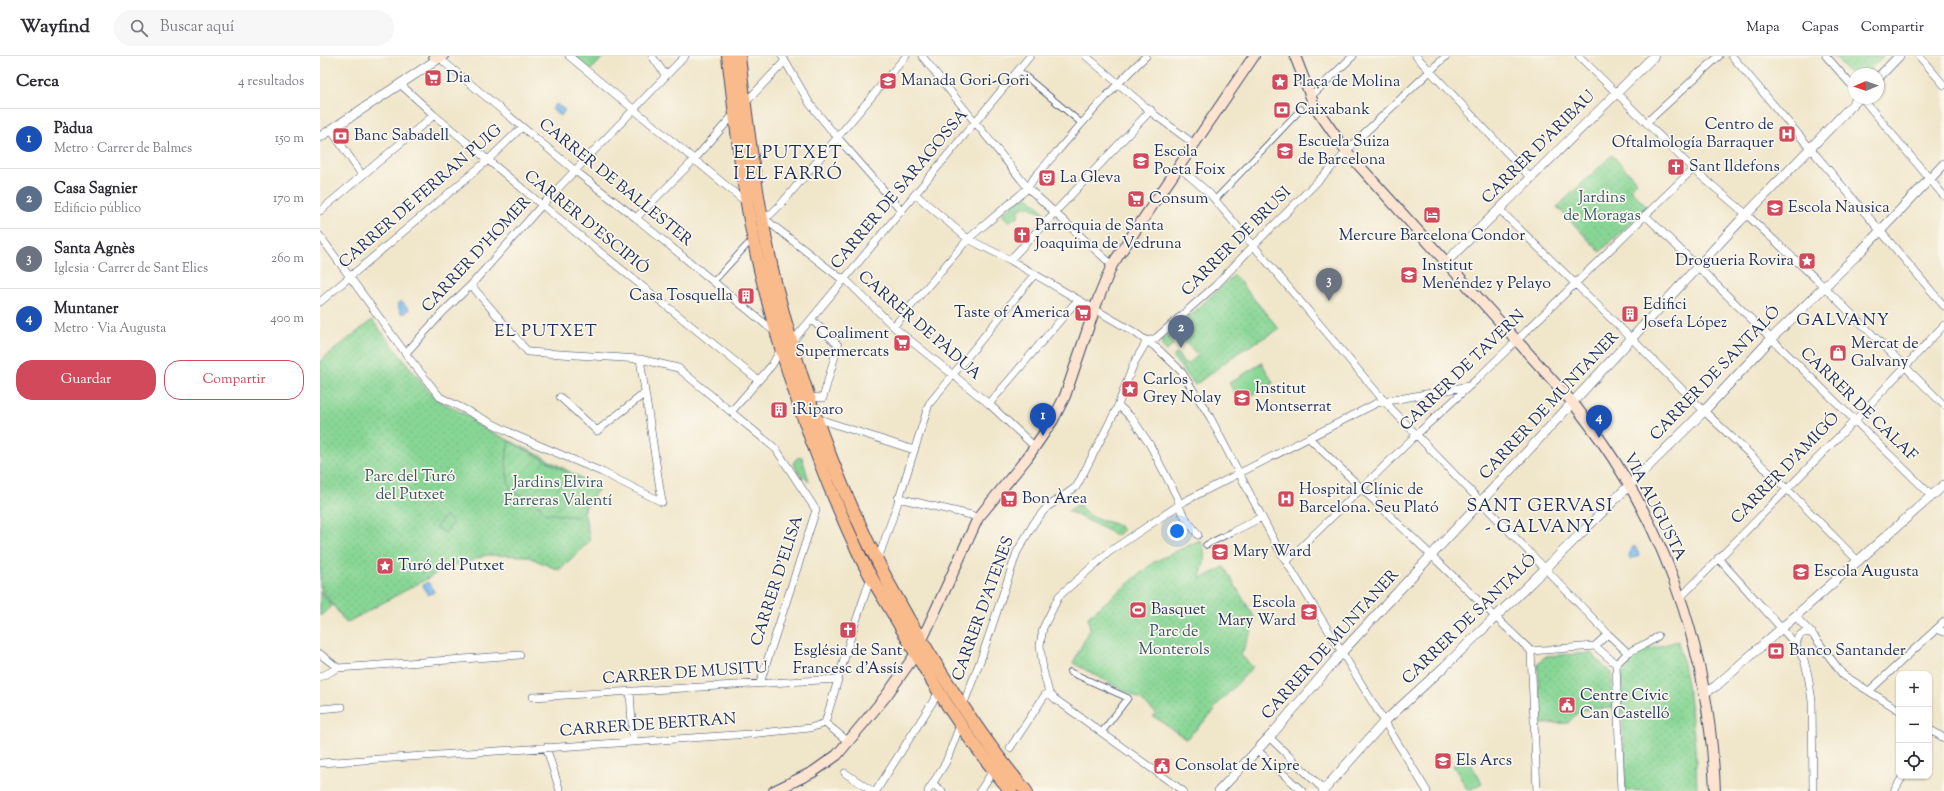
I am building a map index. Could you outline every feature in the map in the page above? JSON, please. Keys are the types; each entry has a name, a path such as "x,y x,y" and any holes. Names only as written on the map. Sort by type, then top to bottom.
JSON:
{"main road":[{"path":"728,56 747,203 762,278 799,406 821,467 871,578 915,655 960,725 994,771 1011,791"},
{"path":"739,56 762,216 776,285 815,418 844,491 877,562 921,642 962,708 997,758 1026,791"},
{"path":"774,791 818,769 837,756 886,696 915,655 978,518 1035,447 1053,420 1065,396 1094,309 1112,266 1254,56"},
{"path":"1289,56 1296,60"},
{"name":"VIA AUGUSTA","path":"1296,60 1310,97 1346,151 1517,339 1573,403 1602,442 1628,484 1657,542 1681,597 1706,692 1713,746 1715,791"},
{"path":"747,203 762,216"},
{"path":"871,578 877,562"}],"street":[{"path":"320,137 440,56"},
{"name":"CARRER DE BALLESTER","path":"440,56 444,62 575,171 636,218 777,334"},
{"path":"569,56 747,203"},
{"path":"652,56 666,76"},
{"name":"CARRER D'HOMER","path":"406,353 442,312 471,285 542,205 635,110 685,56"},
{"path":"762,216 770,215 838,138 906,56"},
{"path":"922,56 1028,188 1112,266"},
{"name":"CARRER DE SARAGOSSA","path":"792,342 1030,56"},
{"path":"1086,56 1194,144"},
{"path":"894,326 968,239 1028,188 1039,173 1118,83 1146,56"},
{"path":"1310,97 1353,56"},
{"path":"1416,56 1530,177"},
{"name":"CARRER DE BRUSI","path":"1146,341 1156,338 1206,295 1346,151 1446,56"},
{"path":"1579,56 1692,169 1746,214 1824,287 1944,404"},
{"path":"1646,122 1719,56"},
{"path":"1732,56 1944,306"},
{"path":"1826,56 1848,81"},
{"path":"1884,72 1899,56"},
{"path":"1919,56 1944,85"},
{"name":"CARRER D'ARIBAU","path":"1446,262 1651,57"},
{"path":"636,218 694,160 783,58 810,104 902,211"},
{"path":"1019,71 1080,122"},
{"name":"CARRER D'ESCIPIÓ","path":"400,84 434,115 542,205 758,380"},
{"name":"CARRER DE MUNTANER","path":"1219,791 1269,737 1343,651 1482,503 1746,214 1855,104"},
{"path":"1866,104 1944,196"},
{"path":"1215,200 1301,109"},
{"path":"1010,260 1151,110"},
{"path":"320,211 434,115"},
{"name":"CARRER DE FERRAN PUIG","path":"320,302 488,160 522,127"},
{"path":"331,130 362,175"},
{"name":"CARRER DE SANTALÓ","path":"1323,790 1384,722 1445,666 1546,568 1628,484 1704,411 1771,339 1881,230 1944,164"},
{"path":"1179,167 1208,192 1385,402 1628,653"},
{"name":"CARRER DE TAVERN","path":"1287,561 1416,435 1575,284 1692,169"},
{"path":"915,194 968,239 1010,260 1146,341 1158,349 1180,371 1210,417 1239,474 1287,561 1427,791"},
{"path":"1499,209 1858,561"},
{"name":"CARRER DE PÀDUA","path":"762,216 839,278 844,278 894,326 952,376 989,404 1035,447"},
{"name":"CARRER DE CALAF","path":"1645,216 1932,496"},
{"path":"320,236 440,397 517,436 602,472 662,502 640,358"},
{"path":"714,282 747,245"},
{"path":"877,562 929,404 1034,275"},
{"path":"471,285 528,352 640,358 678,368 732,412 772,365 781,348"},
{"path":"989,404 1074,304 1080,302"},
{"path":"808,397 823,398 838,345 811,319"},
{"name":"CARRER D'AMIGÓ","path":"1681,597 1787,490 1944,325"},
{"name":"CARRER D'ATENES","path":"962,708 982,656 1017,552 1034,523 1046,508 1076,487 1118,405 1134,363 1146,341"},
{"path":"1183,791 1055,699 1049,693 1040,645 1043,628 1059,596 1109,552 1178,504 1377,403 1469,386"},
{"path":"560,397 597,431 645,393"},
{"path":"1118,405 1132,418 1150,445 1177,496 1181,512 1198,535"},
{"name":"CARRER D'ELISA","path":"732,412 776,449 816,510 760,683"},
{"path":"815,418 914,450"},
{"path":"1309,438 1531,651 1537,791"},
{"path":"1706,692 1716,686 1944,485"},
{"path":"898,498 971,515 978,518"},
{"path":"1206,544 1262,517"},
{"path":"1718,558 1798,647"},
{"path":"849,742 825,722 871,578"},
{"path":"1795,616 1812,633 1839,670 1896,708"},
{"path":"1869,691 1944,622"},
{"path":"1937,628 1944,632"},
{"path":"1812,633 1805,632 1797,639 1798,647 1806,665 1811,688 1813,791"},
{"path":"1531,651 1595,646 1608,634"},
{"path":"1616,664 1636,647 1654,640 1658,636"},
{"path":"1595,646 1616,664 1621,791"},
{"path":"320,654 338,668"},
{"path":"320,677 338,668 520,655"},
{"path":"1070,672 1128,698 1102,732"},
{"name":"CARRER DE MUSITU","path":"533,697 838,679"},
{"path":"630,692 633,741"},
{"path":"876,791 939,692"},
{"path":"1010,748 1045,695 1049,693"},
{"path":"320,709 342,707"},
{"name":"CARRER DE BERTRAN","path":"320,763 810,728 825,722"},
{"path":"942,791 930,788 946,762 960,725"},
{"path":"1932,732 1944,738"},
{"path":"1269,737 1323,790"},
{"path":"546,747 560,791"},
{"path":"1257,750 1302,791"},
{"path":"980,791 994,771"},
{"path":"844,773 872,791"},
{"path":"1894,791 1901,779"}],"green space":[{"path":"575,56 604,56 591,70"},
{"path":"1835,56 1883,56 1872,68 1848,68 1848,72"},
{"name":"Jardins de Moragas","path":"1612,155 1637,182 1630,189 1647,207 1600,252 1557,207"},
{"path":"1026,195 1044,212 1043,214 1029,207 1023,206 1022,209 1019,209 1018,217 1015,217 1009,222 1002,214"},
{"path":"1234,275 1279,329 1239,352 1195,385 1173,357 1177,353 1184,364 1188,364 1198,355 1176,334 1169,337 1173,345 1167,351 1162,346 1162,339 1178,327"},
{"name":"Parc del Turó del Putxet","path":"372,320 435,399 469,416 475,424 541,456 598,487 584,510 590,541 559,570 526,556 486,555 471,561 450,566 346,623 320,587 320,361"},
{"path":"1262,363 1273,383 1240,402 1229,383"},
{"name":"Jardins Elvira Farreras Valentí","path":"509,441 599,489 577,517 544,513 540,506 511,490 506,466"},
{"path":"802,457 809,482 800,474 793,463 797,458"},
{"path":"1079,504 1091,516 1119,526 1123,530 1115,536 1107,530 1068,511"},
{"path":"445,516 453,522 445,533 436,527"},
{"name":"Parc de Monterols","path":"1200,540 1203,545 1205,555 1200,579 1224,567 1256,620 1241,655 1253,667 1213,709 1215,711 1186,739 1153,716 1157,714 1140,699 1073,663 1090,629 1088,617 1154,562"},
{"path":"320,590 332,606 320,616"},
{"name":"Basquet","path":"1138,604 1144,611 1138,616 1133,609"},
{"path":"1678,641 1692,715 1697,790 1626,791 1621,673 1643,651"},
{"path":"1591,653 1611,673 1614,708 1580,710 1568,723 1540,724 1538,663 1546,656"},
{"path":"1467,757 1482,783 1468,791 1453,765"}],"water":[{"path":"556,104 565,110 561,116 552,109"},
{"path":"401,301 409,309 406,313 401,313 397,304"},
{"path":"1634,546 1639,553 1638,556 1631,559 1629,558 1630,551"},
{"path":"427,582 431,585 434,592 428,595 423,585"}],"place":[{"name":"Dia","path":"433,78"},
{"name":"Manada Gori-Gori","path":"888,81"},
{"name":"Plaça de Molina","path":"1280,82"},
{"name":"Caixabank","path":"1282,110"},
{"name":"Centro de Oftalmología Barraquer","path":"1787,134"},
{"name":"Banc Sabadell","path":"341,136"},
{"name":"Escuela Suiza de Barcelona","path":"1285,151"},
{"name":"Escola Poeta Foix","path":"1141,161"},
{"name":"Sant Ildefons","path":"1676,167"},
{"name":"La Gleva","path":"1047,178"},
{"name":"Consum","path":"1136,199"},
{"name":"Escola Nausica","path":"1775,208"},
{"name":"Mercure Barcelona Condor","path":"1432,215"},
{"name":"Parroquia de Santa Joaquima de Vedruna","path":"1022,235"},
{"name":"Drogueria Rovira","path":"1807,261"},
{"name":"Institut Menéndez y Pelayo","path":"1409,275"},
{"name":"Casa Tosquella","path":"746,296"},
{"name":"Santa Agnès","path":"1329,301"},
{"name":"Taste of America","path":"1083,313"},
{"name":"Edifici Josefa López","path":"1630,314"},
{"name":"Coaliment Supermercats","path":"902,343"},
{"name":"Casa Sagnier","path":"1181,348"},
{"name":"Mercat de Galvany","path":"1838,353"},
{"name":"Carlos Grey Nolay","path":"1130,389"},
{"name":"Institut Montserrat","path":"1242,398"},
{"name":"iRiparo","path":"779,410"},
{"name":"Pàdua","path":"1043,436"},
{"name":"Muntaner","path":"1599,438"},
{"name":"Bon Àrea","path":"1009,499"},
{"name":"Hospital Clínic de Barcelona. Seu Plató","path":"1286,499"},
{"name":"Mary Ward","path":"1220,552"},
{"name":"Turó del Putxet","path":"385,566"},
{"name":"Escola Augusta","path":"1801,572"},
{"name":"Basquet","path":"1138,610"},
{"name":"Escola Mary Ward","path":"1309,612"},
{"name":"Església de Sant Francesc d'Assís","path":"848,630"},
{"name":"Banco Santander","path":"1776,651"},
{"name":"Centre Cívic Can Castelló","path":"1567,705"},
{"name":"Els Arcs","path":"1443,761"},
{"name":"Consolat de Xipre","path":"1162,766"}],"district":[{"name":"EL PUTXET I EL FARRÓ","path":"788,164"},
{"name":"GALVANY","path":"1843,321"},
{"name":"EL PUTXET","path":"546,332"},
{"name":"SANT GERVASI - GALVANY","path":"1540,517"}]}
